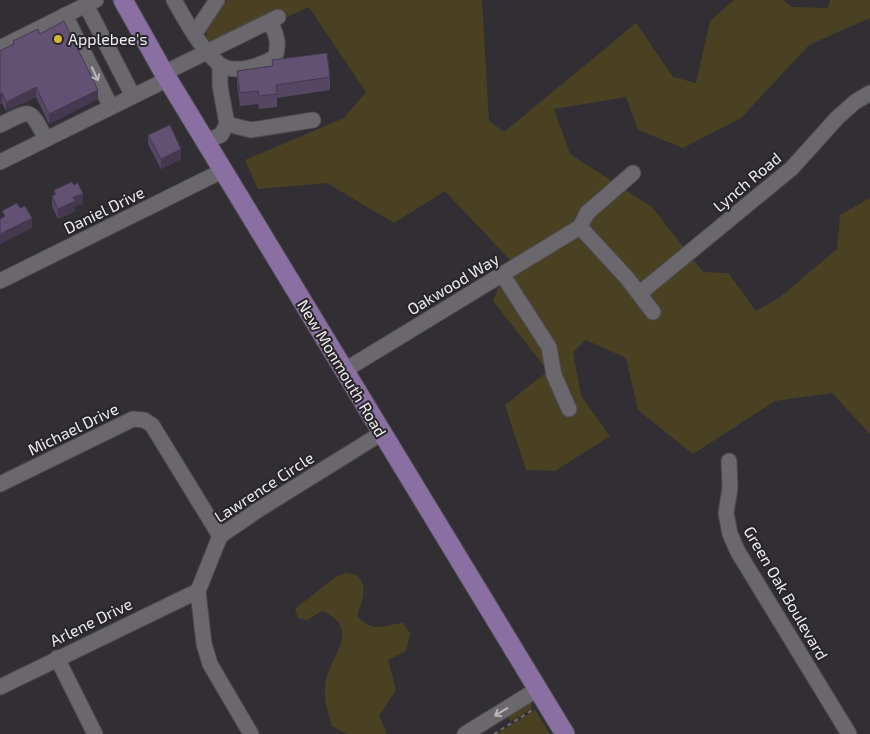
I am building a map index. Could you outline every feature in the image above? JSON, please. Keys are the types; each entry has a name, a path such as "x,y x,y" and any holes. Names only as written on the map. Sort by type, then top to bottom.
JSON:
{"main road":[{"name":"New Monmouth Road","path":"123,0 166,76 345,370 537,699 565,734"}],"street":[{"path":"174,0 195,33 220,65 221,93 227,124 221,134 207,141"},
{"path":"195,33 218,0"},
{"path":"80,6 133,96"},
{"path":"0,48 80,6"},
{"path":"80,6 111,107"},
{"path":"0,161 133,96 208,51 274,19 278,49 275,57 257,66 237,68 220,65"},
{"name":"Lynch Road","path":"640,293 792,168 837,118 855,102 870,93"},
{"path":"0,125 25,113 30,113 34,116 46,139"},
{"path":"227,124 251,130 313,120"},
{"name":"Daniel Drive","path":"0,281 224,170"},
{"path":"633,173 587,213 580,227 640,293 653,312"},
{"name":"Oakwood Way","path":"345,370 580,227"},
{"path":"502,274 549,347 554,375 569,409"},
{"name":"Michael Drive","path":"0,484 133,419 144,420 152,425 220,536"},
{"name":"Lawrence Circle","path":"251,734 210,664 204,644 198,591 220,536 258,510 382,434"},
{"name":"Green Oak Boulevard","path":"729,461 730,488 726,513 730,534 738,552 849,734"},
{"name":"Arlene Drive","path":"0,687 198,591"},
{"path":"57,658 94,734"},
{"path":"465,734 537,699"}],"path":[{"path":"494,734 537,699"}],"shaded area":[{"path":"227,0 482,0 489,121 504,132 636,23 673,77 696,83 710,21 734,0 783,0 792,7 828,8 830,0 870,0 870,18 809,45 741,118 683,148 638,130 626,97 554,109 570,154 652,207 703,272 728,273 756,311 779,298 837,249 840,215 870,198 870,434 832,393 775,401 693,454 638,410 626,358 586,340 573,352 581,396 610,436 555,471 526,470 505,405 548,371 493,301 510,260 445,191 394,223 327,183 258,189 245,160 344,118 366,92 309,7 210,51 206,31"},
{"path":"345,573 357,575 363,585 364,590 357,616 363,622 373,627 403,623 410,633 406,651 388,660 396,690 379,716 387,734 347,734 332,726 327,708 325,689 330,668 339,650 342,633 340,625 333,617 322,611 307,620 298,618 295,609 334,578"},
{"path":"530,702 532,708 511,722 506,715"},
{"path":"535,710 550,734 496,734"}],"building":[{"path":"64,21 98,90 49,114 36,87 6,102 2,93 0,94 0,51 14,44 13,41 38,29 40,34"},
{"path":"327,53 330,77 276,85 277,94 259,96 258,91 240,93 237,71 273,66 272,60"},
{"path":"170,125 181,149 161,159 148,135"},
{"path":"72,182 74,185 78,183 83,194 73,197 75,201 58,209 52,196 56,194 54,190"},
{"path":"17,203 20,208 25,206 32,218 0,234 0,219 5,216 2,211"}],"place":[{"name":"Applebee's","path":"58,39"}]}
